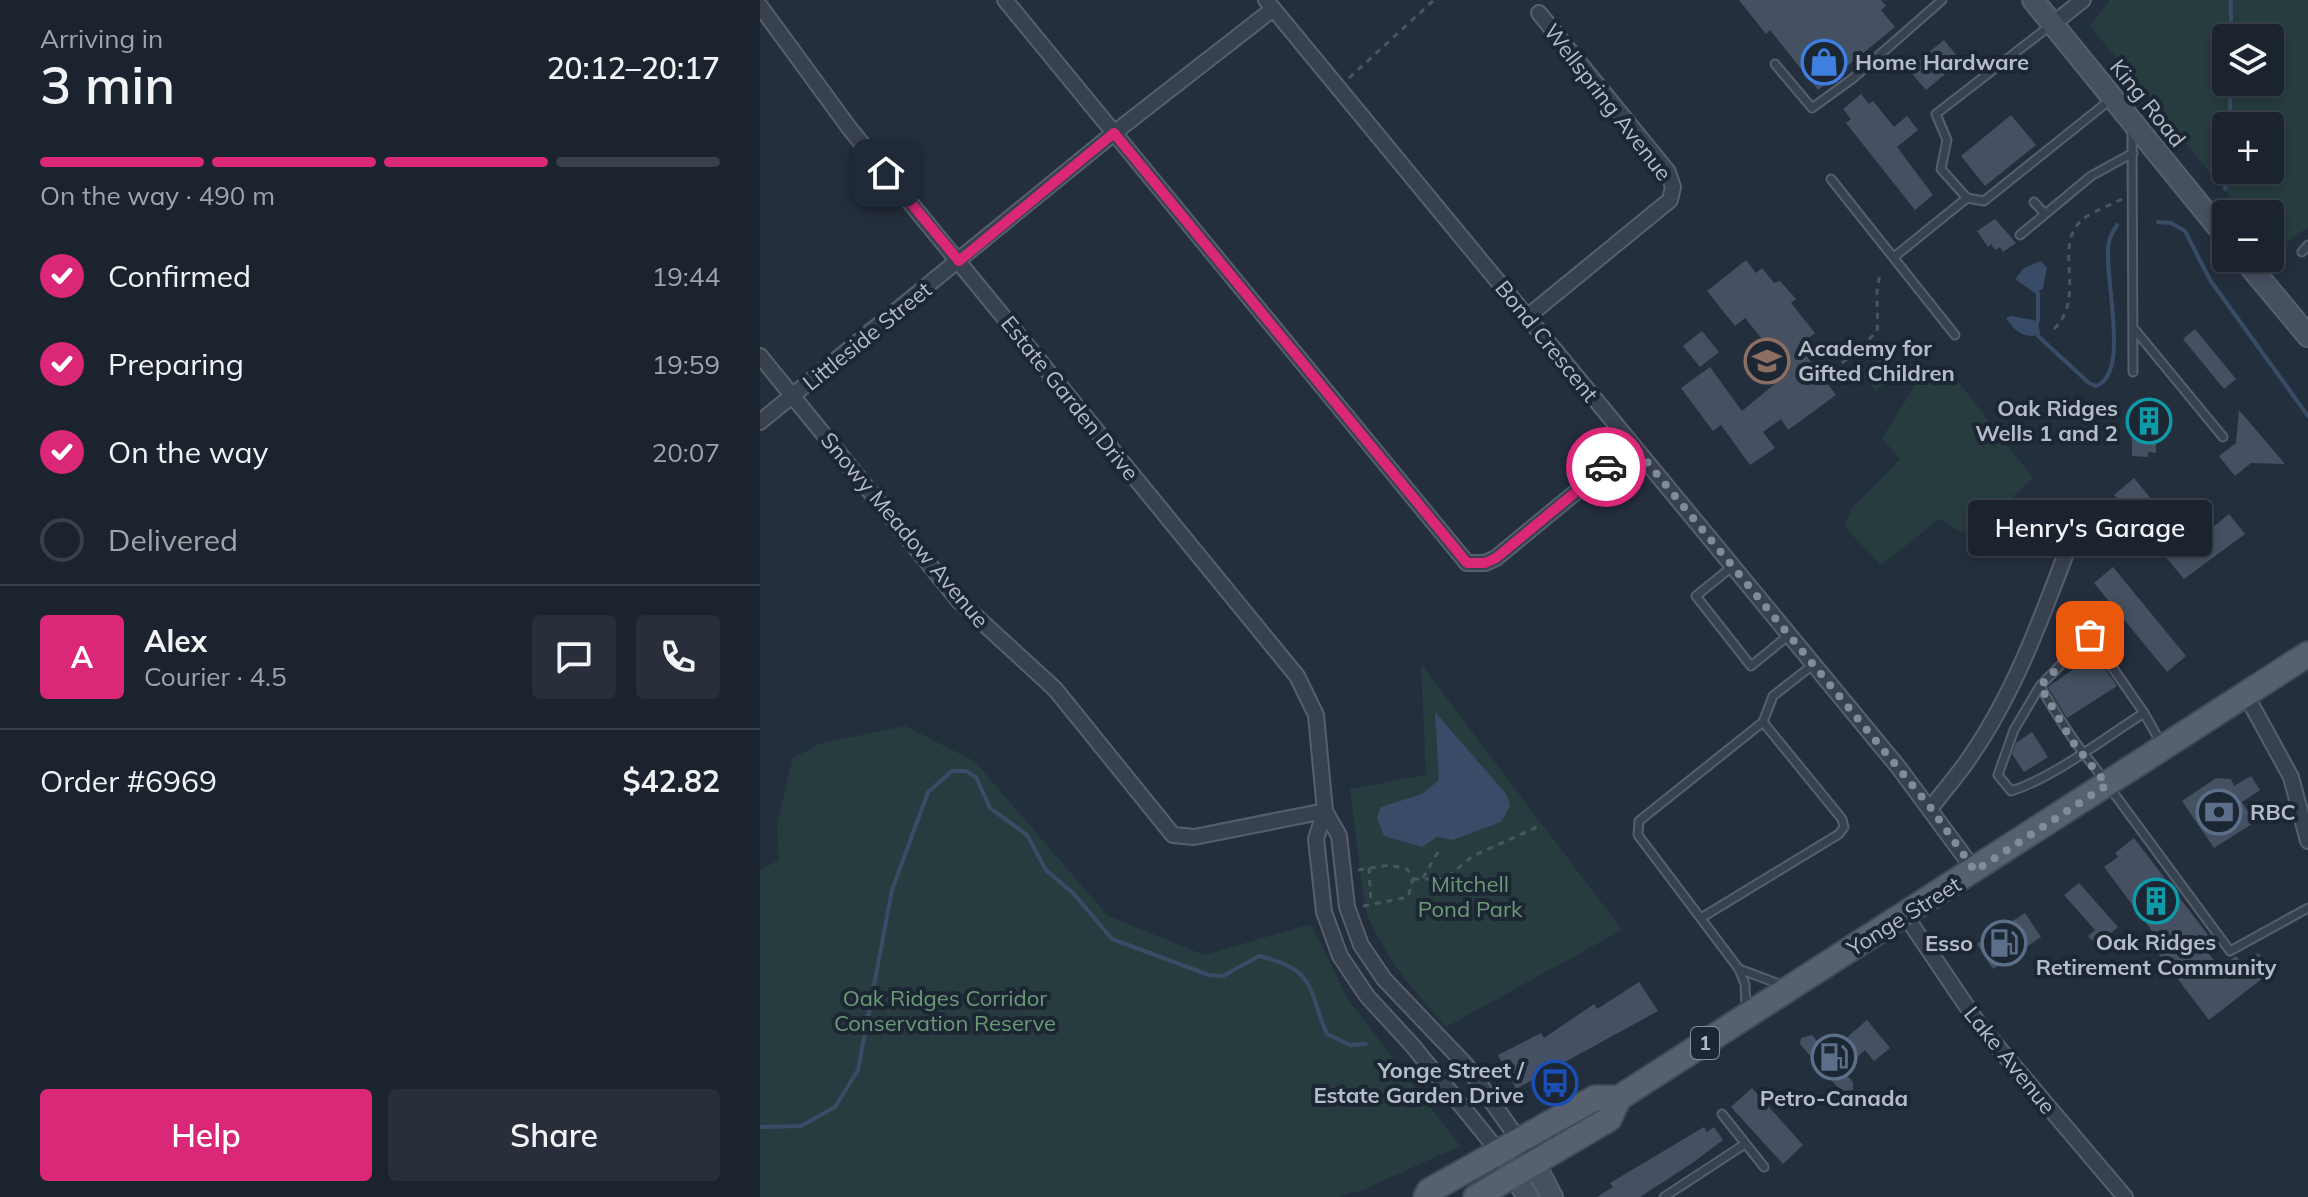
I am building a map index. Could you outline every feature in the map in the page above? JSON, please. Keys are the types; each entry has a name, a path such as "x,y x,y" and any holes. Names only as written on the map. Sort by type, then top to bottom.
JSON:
{"main road":[{"name":"King Road","path":"2033,0 2212,220"},
{"path":"2255,272 2308,336"},
{"name":"Yonge Street","path":"1476,1197 1609,1119 1619,1098 2308,654"},
{"name":"Yonge Street","path":"1426,1197 1429,1191 1595,1098 1619,1098"},
{"path":"1510,1147 1524,1169 1552,1197"},
{"path":"1524,1169 1528,1197"}],"street":[{"path":"1005,0 1467,563 1485,563 1496,558 1633,445"},
{"path":"2054,23 2083,0"},
{"name":"Littleside Street","path":"760,422 1270,4"},
{"name":"Bond Crescent","path":"1270,4 1814,664 1931,808 1975,871"},
{"name":"Estate Garden Drive","path":"760,6 850,129 1297,676 1316,715 1325,811 1316,839 1324,912 1340,956 1367,996 1444,1085 1510,1147"},
{"name":"Wellspring Avenue","path":"1527,317 1670,200 1673,187 1668,172 1539,13"},
{"name":"Snowy Meadow Avenue","path":"760,356 959,601 1055,689 1173,835 1194,837 1325,811"},
{"path":"1931,808 1972,755 2004,698 2034,636 2068,548"},
{"path":"2246,695 2291,777 2308,841"},
{"name":"Estate Garden Drive","path":"1325,811 1339,836 1347,907 1361,945 1384,979 1466,1065 1510,1147"},
{"name":"Lake Avenue","path":"1905,915 1980,1026 2125,1197"},
{"path":"1444,1085 1466,1065"}],"lane":[{"path":"1775,64 1812,108 1874,61 1942,0"},
{"path":"2054,23 1936,114 1947,140 1941,169 1967,198 1984,201 2112,98"},
{"path":"2131,120 2133,372"},
{"path":"2020,235 2091,176 2133,153"},
{"path":"1831,179 1955,335"},
{"path":"1894,257 1967,198"},
{"path":"2034,202 2045,214"},
{"path":"2135,330 2223,437"},
{"path":"1733,566 1696,596 1751,666 1790,635"},
{"path":"2144,713 2023,787 2011,791 1998,775 2004,756 2040,686 2090,635 2144,713 2165,748"},
{"path":"1744,1018 1745,984 1739,969 1638,835 1637,827 1639,821 1763,722 1773,696 1814,664"},
{"path":"2040,686 2082,752 2230,951 2308,908"},
{"path":"1701,918 1839,834 1844,827 1842,819 1763,722"},
{"path":"1739,969 1792,988"},
{"path":"1722,1114 1764,1167"},
{"path":"1664,1197 1745,1144"}],"path":[{"path":"1349,78 1434,0"},
{"path":"2054,329 2069,308 2069,248 2073,234 2082,220 2132,193"},
{"path":"1833,371 1877,332 1879,311 1875,291 1880,276"},
{"path":"1413,879 1445,879 1473,856 1537,827"},
{"path":"1423,880 1441,847"},
{"path":"1358,870 1389,865 1407,869 1413,879 1408,897 1400,902 1363,906"},
{"path":"1369,868 1371,905"},
{"path":"1360,889 1370,888"}],"green space":[{"path":"2110,0 2308,0 2308,227 2284,244 2284,200 2233,200 2219,184 2284,184 2284,112 2212,112 2212,175 2090,26"},
{"path":"1879,359 1893,374 1876,391 1861,375"},
{"path":"1949,370 2033,478 1970,537 1939,519 1881,565 1844,526 1852,508 1900,459 1882,438 1916,384"},
{"name":"Mitchell Pond Park","path":"1421,664 1622,930 1446,1027 1400,971 1380,941 1365,908 1350,789 1426,775"},
{"name":"Oak Ridges Corridor Conservation Reserve","path":"905,726 974,761 1108,916 1204,955 1311,924 1349,1001 1460,1146 1356,1193 1354,1191 1339,1197 760,1197 760,870 779,860 777,827 792,759 819,744"}],"water":[{"path":"2041,261 2047,268 2043,288 2036,294 2015,279 2024,268"},
{"path":"2011,316 2038,321 2040,334 2030,336 2021,333 2006,318"},
{"path":"1435,712 1507,795 1510,806 1501,822 1453,840 1437,837 1422,847 1384,836 1377,818 1381,807 1422,794 1439,780"}],"building":[{"name":"Home Hardware","path":"1739,0 1881,0 1886,6 1881,10 1895,27 1818,90 1770,30 1766,34"},
{"path":"1944,40 1961,61 1926,90 1908,69"},
{"path":"1861,94 1869,104 1873,101 1894,127 1907,116 1918,130 1897,147 1933,195 1915,210 1846,123 1851,119 1843,109"},
{"path":"2011,115 2036,145 1985,186 1961,156"},
{"path":"1995,219 2016,243 2003,252 2000,247 1995,250 1991,244 1988,247 1977,231"},
{"path":"1746,260 1756,273 1762,268 1774,283 1780,281 1796,299 1791,303 1815,333 1799,346 1836,395 1788,430 1781,419 1763,432 1775,448 1750,465 1721,425 1713,431 1681,388 1710,367 1742,411 1789,372 1745,318 1735,326 1707,291"},
{"path":"2195,329 2236,379 2224,389 2183,339"},
{"path":"1702,331 1719,352 1700,367 1683,346"},
{"name":"Oak Ridges Wells 1 and 2","path":"2142,406 2156,406 2156,453 2148,452 2148,457 2132,456 2132,437 2141,437"},
{"path":"2239,410 2285,464 2251,463 2235,476 2219,456 2236,443"},
{"path":"2134,478 2190,546 2229,514 2245,534 2184,579 2114,495"},
{"path":"2113,567 2186,656 2167,672 2094,583"},
{"path":"2095,654 2117,686 2067,718 2048,687"},
{"path":"2032,732 2048,757 2024,772 2012,754 2016,743"},
{"name":"RBC","path":"2251,776 2260,790 2242,802 2255,822 2214,848 2182,801 2216,778 2231,779 2234,786"},
{"name":"Oak Ridges Retirement Community","path":"2134,838 2208,935 2199,941 2220,968 2236,956 2243,965 2258,953 2272,971 2209,1020 2157,952 2164,947 2104,867 2118,857 2115,853"},
{"path":"2079,883 2118,927 2097,945 2088,936 2095,930 2064,895"},
{"path":"2025,913 2041,937 1993,969 1977,944"},
{"path":"1639,982 1658,1011 1516,1089 1498,1055 1541,1033 1544,1038 1594,1004 1597,1009"},
{"name":"Petro-Canada","path":"1867,1020 1890,1048 1874,1061 1865,1050 1842,1070 1853,1082 1853,1090 1841,1091 1800,1044 1801,1038 1812,1035 1828,1054"},
{"path":"1752,1088 1803,1145 1783,1164 1731,1107"},
{"path":"1704,1127 1707,1132 1714,1127 1723,1140 1691,1164 1640,1197 1597,1197 1613,1187 1610,1183"}],"waterway":[{"path":"2231,0 2231,24"},
{"path":"2230,96 2230,112"},
{"path":"2225,189 2226,184"},
{"path":"2158,222 2171,223 2185,231 2210,280 2308,416"},
{"path":"2038,336 2089,383 2096,386 2107,377 2114,343 2108,256 2110,240 2117,225"},
{"path":"2038,293 2038,321"},
{"path":"760,1127 801,1126 835,1107 858,1070 892,890 928,792 952,771 966,771 976,777 990,808 1027,835 1046,870 1073,893 1112,939 1209,975 1223,976 1259,956 1278,962 1292,968 1308,983 1327,1034 1350,1045 1366,1044"}],"way so far":[{"path":"1606,467 1633,445 1931,808 1975,871 2107,785 2072,741 2040,686 2090,635"}],"place":[{"name":"Home Hardware","path":"1824,62"},
{"name":"Academy for Gifted Children","path":"1767,361"},
{"name":"Oak Ridges Wells 1 and 2","path":"2149,421"},
{"name":"Henry's Garage","path":"2090,635"},
{"name":"RBC","path":"2219,812"},
{"name":"Oak Ridges Retirement Community","path":"2156,901"},
{"name":"Esso","path":"2004,943"},
{"name":"Petro-Canada","path":"1834,1057"},
{"name":"Yonge Street / Estate Garden Drive","path":"1555,1083"}],"route":[{"path":"886,173 959,261 1114,133 1467,563 1485,563 1496,558 1606,467"}]}
